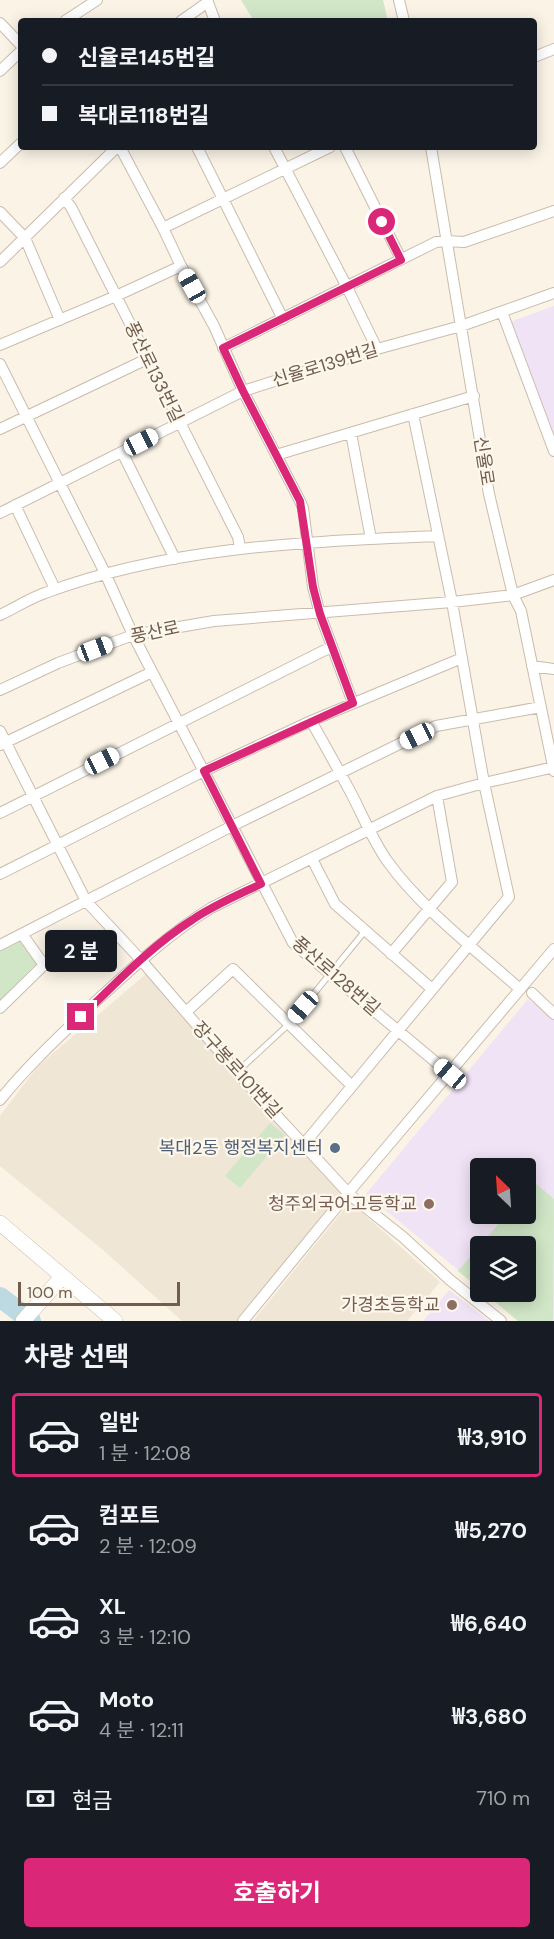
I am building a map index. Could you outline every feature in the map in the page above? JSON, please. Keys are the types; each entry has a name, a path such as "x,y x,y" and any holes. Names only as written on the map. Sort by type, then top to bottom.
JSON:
{"street":[{"path":"70,18 97,0"},
{"path":"399,0 403,18"},
{"path":"185,18 207,1 214,18"},
{"path":"0,23 18,42"},
{"path":"537,56 554,49"},
{"path":"0,71 18,54"},
{"path":"0,163 18,146"},
{"path":"0,262 116,150"},
{"path":"121,150 164,228 181,266 214,326 243,391 300,501 313,587 320,614 353,703"},
{"path":"198,150 283,319"},
{"path":"276,150 377,349"},
{"path":"164,228 324,150"},
{"path":"346,150 401,260"},
{"name":"신율로","path":"432,150 489,494 513,595 521,611 554,768"},
{"name":"풍산로133번길","path":"64,198 71,207 238,537 240,548"},
{"path":"223,348 436,242 465,243 554,211"},
{"path":"0,212 25,238 60,320"},
{"path":"0,345 181,266"},
{"name":"신율로139번길","path":"0,513 243,391 377,349 461,326 554,293"},
{"path":"501,312 554,451"},
{"path":"0,429 147,359"},
{"name":"풍산로128번길","path":"0,364 105,573 133,635 293,943 450,1074"},
{"path":"276,455 474,396"},
{"path":"304,1144 508,897 484,783 452,602 413,414"},
{"path":"351,433 371,539"},
{"path":"122,452 175,560"},
{"path":"15,505 55,589"},
{"path":"1,612 43,593 105,573 240,548 306,541 438,536"},
{"name":"풍산로","path":"0,690 58,663 133,635 214,621 320,614 513,595 554,580"},
{"path":"0,813 178,722 332,648"},
{"path":"0,874 204,771 311,721 462,658"},
{"path":"532,666 554,669"},
{"path":"3,744 152,672"},
{"path":"0,945 232,826 436,726 541,706"},
{"path":"311,721 387,860 401,879 520,989"},
{"name":"장구봉로101번길","path":"0,731 3,744 33,796 86,901 141,960 237,1072 348,1192 501,1321"},
{"path":"0,1100 4,1087 141,960 211,908 438,796 484,783 554,768"},
{"path":"391,954 452,882 438,796"},
{"path":"312,859 335,904 432,989"},
{"path":"0,1008 44,965 22,934"},
{"path":"243,1321 348,1192 554,949"},
{"name":"장구봉로101번길","path":"186,1012 233,969 289,1024"},
{"path":"532,993 554,1014"},
{"path":"289,1024 352,1086"},
{"path":"0,1223 115,1321"},
{"path":"23,1321 62,1277"}],"lane":[{"path":"237,1072 289,1024 365,931"}],"shaded area":[{"path":"554,306 554,433 510,322"},
{"path":"146,974 245,1089 343,1195 237,1321 182,1321 102,1249 0,1166 0,1116 38,1066"},
{"name":"청주외국어고등학교","path":"528,999 554,1020 554,1321 519,1321 523,1302 536,1302 536,1236 470,1236 470,1280 366,1194"},
{"path":"350,1202 440,1282 407,1321 253,1321"},
{"name":"가경초등학교","path":"449,1290 489,1321 423,1321"}],"green space":[{"path":"241,0 383,0 387,18 252,18"},
{"path":"21,940 37,963 0,1000 0,951"},
{"path":"270,1123 285,1135 240,1188 225,1176"},
{"path":"536,1184 554,1199 553,1321 518,1321 495,1302 536,1302 536,1236 488,1236 498,1224 536,1224"},
{"path":"470,1257 470,1281 458,1271"}],"waterway":[{"path":"0,1297 31,1321"}],"place":[{"name":"복대2동 행정복지센터","path":"335,1148"},
{"name":"청주외국어고등학교","path":"429,1204"},
{"name":"가경초등학교","path":"452,1305"}],"route":[{"path":"81,1017 141,960 189,921 261,884 204,771 353,703 320,614 313,587 303,508 223,348 401,260 382,222"}]}
